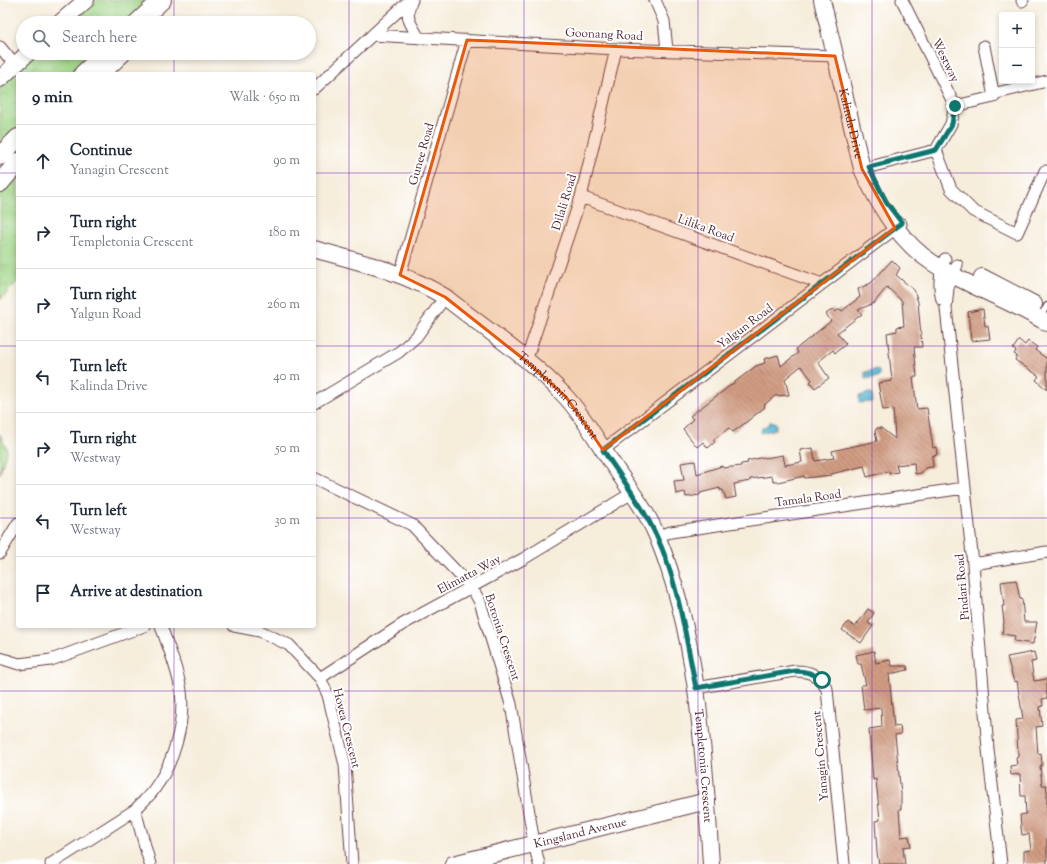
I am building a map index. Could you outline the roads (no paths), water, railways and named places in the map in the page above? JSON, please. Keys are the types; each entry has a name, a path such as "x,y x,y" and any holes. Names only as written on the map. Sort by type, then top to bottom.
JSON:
{"main road":[{"path":"145,16 162,0"},
{"path":"159,16 174,0"},
{"path":"91,72 99,60"},
{"path":"92,72 111,60"},
{"path":"0,156 16,140"},
{"path":"0,183 16,164"}],"street":[{"path":"68,16 86,0"},
{"path":"316,87 411,0"},
{"path":"411,0 407,11 410,23 419,38"},
{"path":"655,0 664,21 668,50"},
{"name":"Kalinda Drive","path":"822,0 835,56 871,188 923,256 949,266 1045,313"},
{"name":"Kalinda Drive","path":"832,0 866,168"},
{"name":"Westway","path":"902,0 955,106"},
{"name":"Goonang Road","path":"372,35 616,49 835,56"},
{"name":"Gunee Road","path":"400,275 467,40"},
{"path":"984,46 994,94"},
{"path":"0,47 15,65"},
{"name":"Dilali Road","path":"526,361 581,197 616,49"},
{"path":"0,79 20,60"},
{"path":"866,168 936,150 952,124 955,106 994,97 994,94 1047,81"},
{"path":"936,150 950,189 973,211 1017,233 1045,171"},
{"name":"Lilika Road","path":"581,197 822,284"},
{"name":"Yalgun Road","path":"603,450 899,226"},
{"name":"Templetonia Crescent","path":"316,250 400,275 430,288 445,297 526,361 566,397 632,493 657,536 678,602 696,688 712,864"},
{"name":"Pindari Road","path":"949,266 946,308 973,564 988,749 1001,864"},
{"path":"316,402 399,352 416,337 445,297"},
{"name":"Boronia Crescent","path":"316,479 412,526 472,588 480,602 511,704 534,843 539,864"},
{"name":"Tamala Road","path":"657,536 671,532 964,488"},
{"name":"Elimatta Way","path":"320,678 403,624 472,588 523,559 632,493"},
{"path":"0,553 16,526"},
{"path":"973,564 1047,552"},
{"path":"0,658 19,664 51,660 139,628"},
{"path":"51,864 135,810 155,788 164,774 176,742 182,706 180,690 162,628"},
{"name":"Hovea Crescent","path":"247,628 260,630 289,644 320,678 328,695 345,765 352,864"},
{"name":"Yanagin Crescent","path":"696,688 795,671 806,671 815,674 822,680 827,689 844,864"},
{"name":"Kingsland Avenue","path":"453,864 707,801"},
{"path":"135,810 150,864"}],"water":[{"path":"877,369 879,371 879,377 865,379 865,372"},
{"path":"872,393 873,402 859,403 859,396"},
{"path":"771,421 776,423 776,429 761,433 762,427 766,426"}]}
